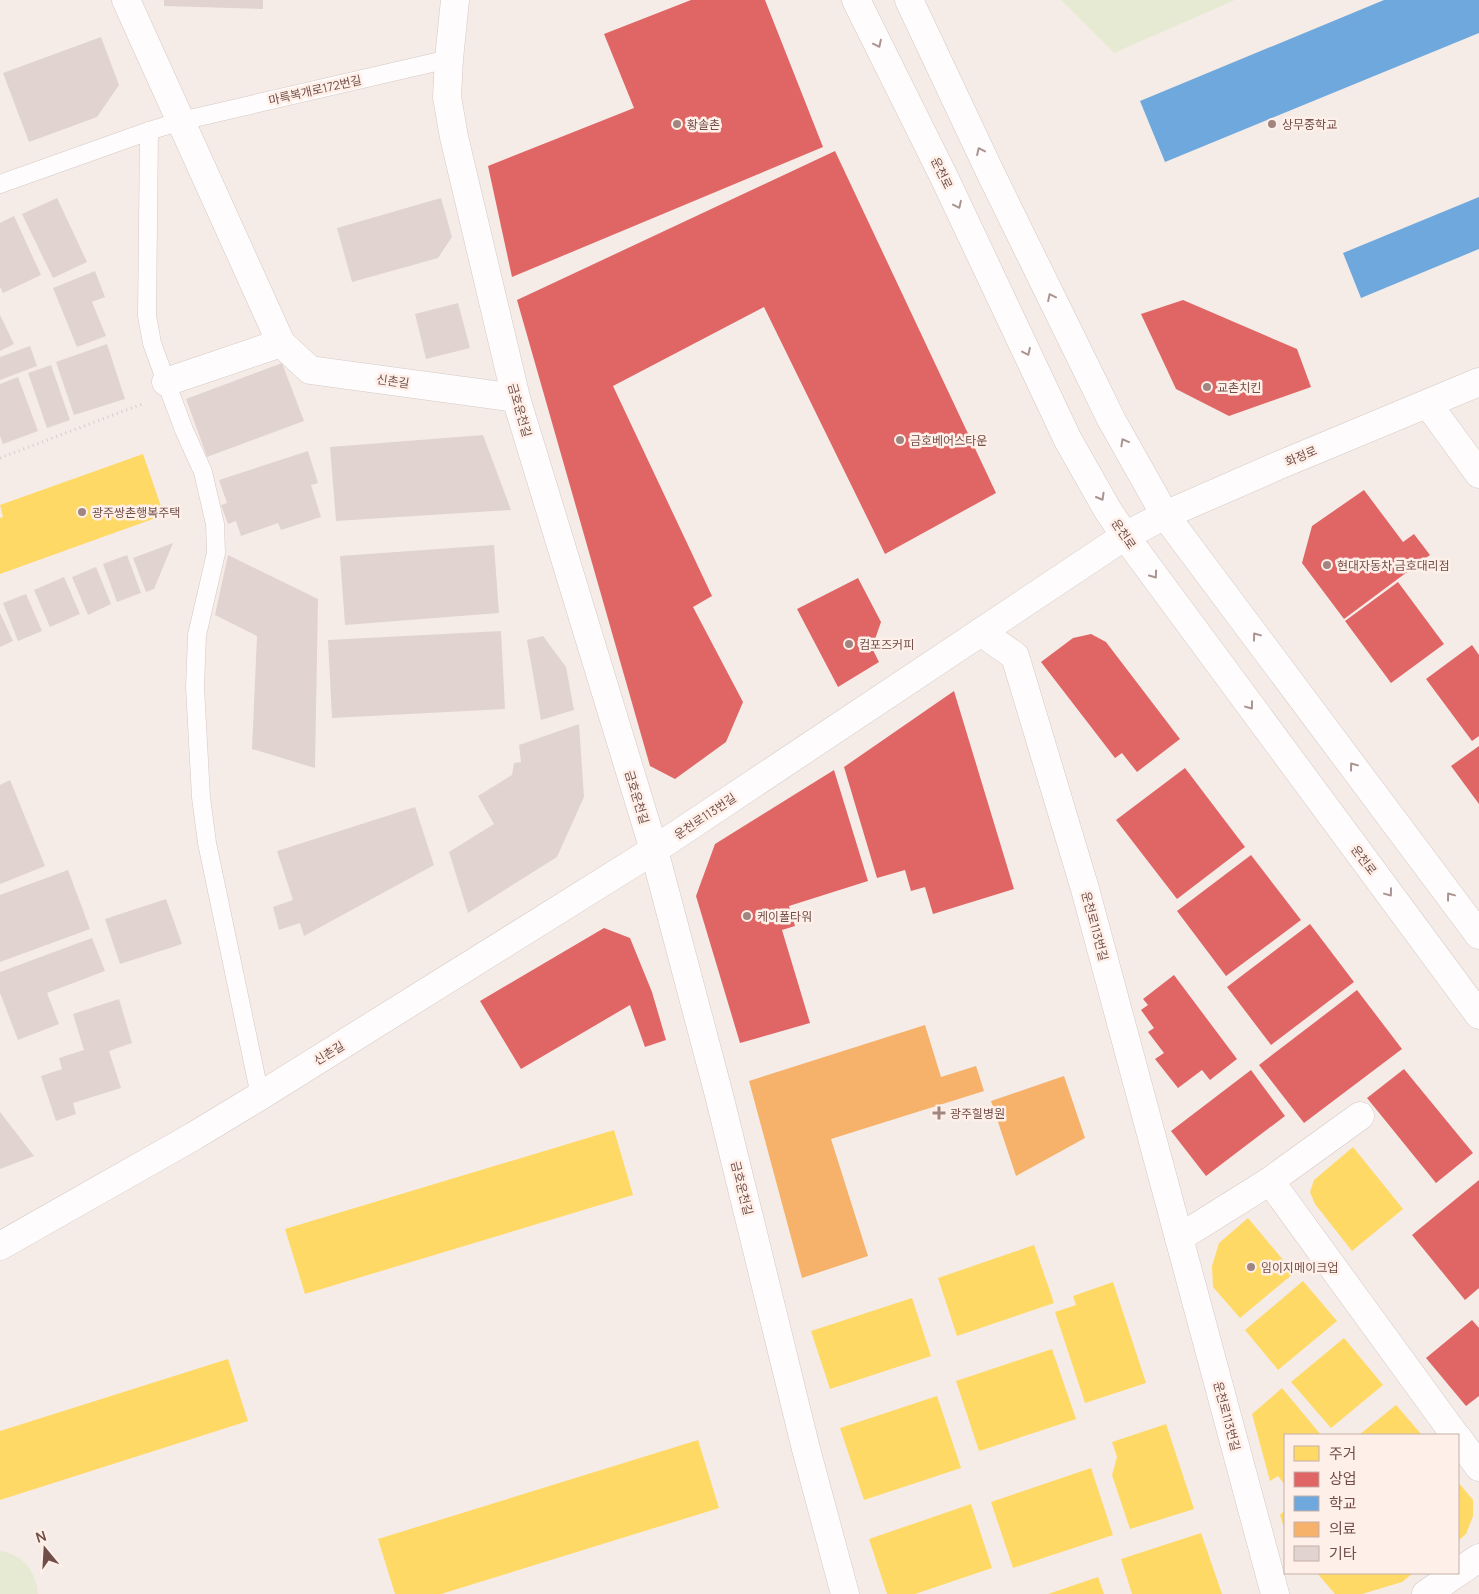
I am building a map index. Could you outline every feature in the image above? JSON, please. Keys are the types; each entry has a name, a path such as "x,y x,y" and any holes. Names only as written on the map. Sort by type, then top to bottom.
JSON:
{"street":[{"path":"126,0 281,343 168,388"},
{"name":"금호운천길","path":"455,0 447,97 454,137 516,398 654,850 719,1095 806,1448 845,1594"},
{"name":"운천로","path":"856,0 944,177 1068,440 1108,509 1125,536 1479,1015"},
{"path":"909,0 991,174 1103,402 1165,515 1479,935"},
{"name":"신촌길","path":"281,343 310,370 516,398"},
{"name":"화정로","path":"1125,536 1165,515 1282,464 1479,382"},
{"path":"1428,404 1479,474"},
{"name":"운천로113번길","path":"654,850 1125,536"},
{"name":"운천로113번길","path":"981,632 1015,656 1085,888 1275,1594"},
{"name":"신촌길","path":"0,1246 194,1136 654,850"},
{"path":"1178,1238 1270,1181 1360,1116"},
{"path":"1270,1181 1454,1434"},
{"path":"1459,1439 1479,1468"},
{"path":"1459,1572 1479,1558"},
{"path":"1426,1594 1455,1574"}],"lane":[{"name":"마륵복개로172번길","path":"0,184 181,121 449,59"},
{"path":"149,131 147,316 152,343 168,388 203,472 215,524 216,553 197,635 195,687 201,797 207,843 260,1096"}],"path":[{"path":"0,458 168,388"}],"green space":[{"path":"1061,0 1235,0 1114,53"},
{"path":"0,1551 15,1556 27,1565 34,1578 38,1594 0,1594"}],"building: 주거":[{"name":"광주쌍촌행복주택","path":"143,454 164,515 0,574 0,518 3,517 0,505"},
{"path":"614,1130 633,1195 305,1294 285,1229"},
{"path":"1353,1147 1403,1209 1352,1251 1315,1204 1310,1192 1314,1180"},
{"path":"1248,1218 1294,1273 1240,1318 1213,1287 1212,1266 1219,1243"},
{"path":"1034,1245 1054,1303 957,1336 938,1278"},
{"path":"1303,1281 1337,1321 1278,1370 1245,1330"},
{"path":"1113,1282 1146,1383 1085,1403 1055,1312 1076,1305 1073,1296"},
{"path":"912,1298 931,1356 830,1389 811,1331"},
{"path":"1344,1338 1383,1385 1331,1428 1291,1382"},
{"path":"1052,1349 1076,1419 979,1451 956,1381"},
{"path":"228,1359 248,1421 0,1500 0,1431"},
{"path":"1282,1388 1320,1434 1284,1434 1284,1484 1278,1476 1270,1481 1252,1414"},
{"path":"937,1396 961,1468 864,1500 840,1428"},
{"path":"1396,1405 1421,1434 1360,1434"},
{"path":"1166,1424 1194,1509 1130,1529 1112,1475 1117,1457 1112,1442"},
{"path":"698,1440 719,1508 441,1594 395,1594 378,1539"},
{"path":"1091,1468 1113,1535 1013,1568 991,1502"},
{"path":"1459,1483 1473,1500 1473,1516 1466,1534 1459,1540"},
{"path":"971,1504 992,1568 915,1594 887,1594 869,1539"},
{"path":"1284,1511 1284,1528 1280,1515"},
{"path":"1201,1533 1222,1594 1132,1594 1121,1559"},
{"path":"1318,1574 1412,1574 1402,1582 1362,1594 1335,1594"},
{"path":"1098,1577 1104,1594 1048,1594"}],"building: 상업":[{"path":"691,0 765,0 823,147 512,277 488,166 634,108 604,34"},
{"name":"금호베어스타운","path":"835,151 996,493 885,554 764,307 613,386 712,596 693,607 743,702 726,742 675,779 650,766 517,300"},
{"path":"1183,300 1297,349 1311,387 1229,416 1176,389 1141,314"},
{"path":"1364,490 1403,542 1414,534 1430,555 1344,619 1302,563 1312,526"},
{"path":"858,578 881,622 872,648 879,662 838,687 797,609"},
{"path":"1398,582 1444,644 1391,683 1345,621"},
{"path":"1091,634 1106,642 1180,739 1137,772 1122,753 1115,758 1041,662 1073,638"},
{"path":"1472,645 1479,655 1479,736 1472,741 1426,679"},
{"path":"954,691 1014,889 933,914 925,887 911,891 905,870 877,878 844,767"},
{"path":"1479,746 1479,804 1451,766"},
{"path":"1185,768 1245,847 1177,899 1116,820"},
{"name":"케이폴타워","path":"834,770 868,881 789,906 795,926 782,930 810,1023 740,1043 696,896 715,844"},
{"path":"1251,855 1301,920 1226,976 1177,911"},
{"path":"1310,924 1354,982 1271,1045 1227,987"},
{"path":"604,928 630,938 652,992 666,1040 645,1047 630,1005 521,1069 480,1001"},
{"path":"1174,975 1237,1059 1210,1080 1202,1070 1178,1088 1155,1059 1164,1053 1148,1032 1154,1028 1141,1010 1148,1005 1143,999"},
{"path":"1357,990 1402,1049 1304,1123 1259,1065"},
{"path":"1404,1069 1473,1153 1436,1183 1367,1098"},
{"path":"1251,1070 1285,1116 1206,1176 1171,1131"},
{"path":"1479,1180 1479,1288 1465,1300 1412,1235"},
{"path":"1472,1320 1479,1328 1479,1396 1466,1406 1426,1358"}],"building: 학교":[{"name":"상무중학교","path":"1384,0 1479,0 1479,33 1165,162 1140,101"},
{"path":"1479,197 1479,249 1361,298 1343,253"}],"building: 의료":[{"path":"925,1025 941,1077 976,1066 984,1091 831,1139 868,1256 802,1278 749,1081"},
{"path":"1064,1076 1085,1138 1016,1176 991,1101"}],"building: 기타":[{"path":"164,0 263,0 263,9 164,6"},
{"path":"101,37 119,85 97,117 29,142 3,73"},
{"path":"57,198 87,262 53,278 22,214"},
{"path":"441,198 452,237 438,258 352,282 337,228"},
{"path":"14,216 41,275 3,293 0,287 0,223"},
{"path":"95,271 105,297 92,302 106,336 77,347 53,288"},
{"path":"458,303 470,348 426,359 415,314"},
{"path":"0,315 14,344 0,351"},
{"path":"107,344 125,399 74,415 56,362"},
{"path":"30,346 37,366 0,380 0,357"},
{"path":"282,363 304,421 207,457 186,399"},
{"path":"51,365 70,420 47,428 28,373"},
{"path":"18,377 38,431 3,444 0,436 0,384"},
{"path":"483,435 511,510 336,521 330,447"},
{"path":"308,451 318,483 311,485 321,517 281,530 278,523 241,536 236,521 228,524 221,505 227,503 219,480"},
{"path":"173,543 154,589 146,592 133,558"},
{"path":"494,545 499,613 345,625 340,556"},
{"path":"127,555 141,593 117,602 103,564"},
{"path":"228,555 318,599 315,768 252,749 257,636 215,615"},
{"path":"96,567 111,604 88,615 72,577"},
{"path":"64,577 80,614 50,627 34,590"},
{"path":"26,594 42,631 18,641 3,603"},
{"path":"0,613 13,641 0,647"},
{"path":"501,631 505,709 332,718 328,640"},
{"path":"543,636 566,667 574,710 541,720 527,640"},
{"path":"579,724 584,797 557,857 468,913 449,852 494,824 478,796 512,775 514,763 521,762 519,745"},
{"path":"10,780 45,866 0,884 0,785"},
{"path":"415,807 434,865 304,936 300,923 279,930 273,907 293,900 277,851"},
{"path":"68,870 90,929 0,962 0,895"},
{"path":"166,899 182,944 120,964 105,919"},
{"path":"92,938 105,971 47,993 59,1024 18,1040 0,993 0,972"},
{"path":"119,999 132,1043 109,1051 121,1088 73,1103 76,1114 56,1121 41,1076 62,1069 59,1058 84,1050 73,1014"},
{"path":"0,1112 34,1156 0,1169"}],"place":[{"name":"황솔촌","path":"677,124"},
{"name":"상무중학교","path":"1272,124"},
{"name":"교촌치킨","path":"1207,387"},
{"name":"금호베어스타운","path":"900,440"},
{"name":"광주쌍촌행복주택","path":"82,512"},
{"name":"현대자동차 금호대리점","path":"1327,565"},
{"name":"컴포즈커피","path":"849,644"},
{"name":"케이폴타워","path":"747,916"},
{"name":"광주힐병원","path":"939,1113"},
{"name":"임이지메이크업","path":"1251,1267"}]}
